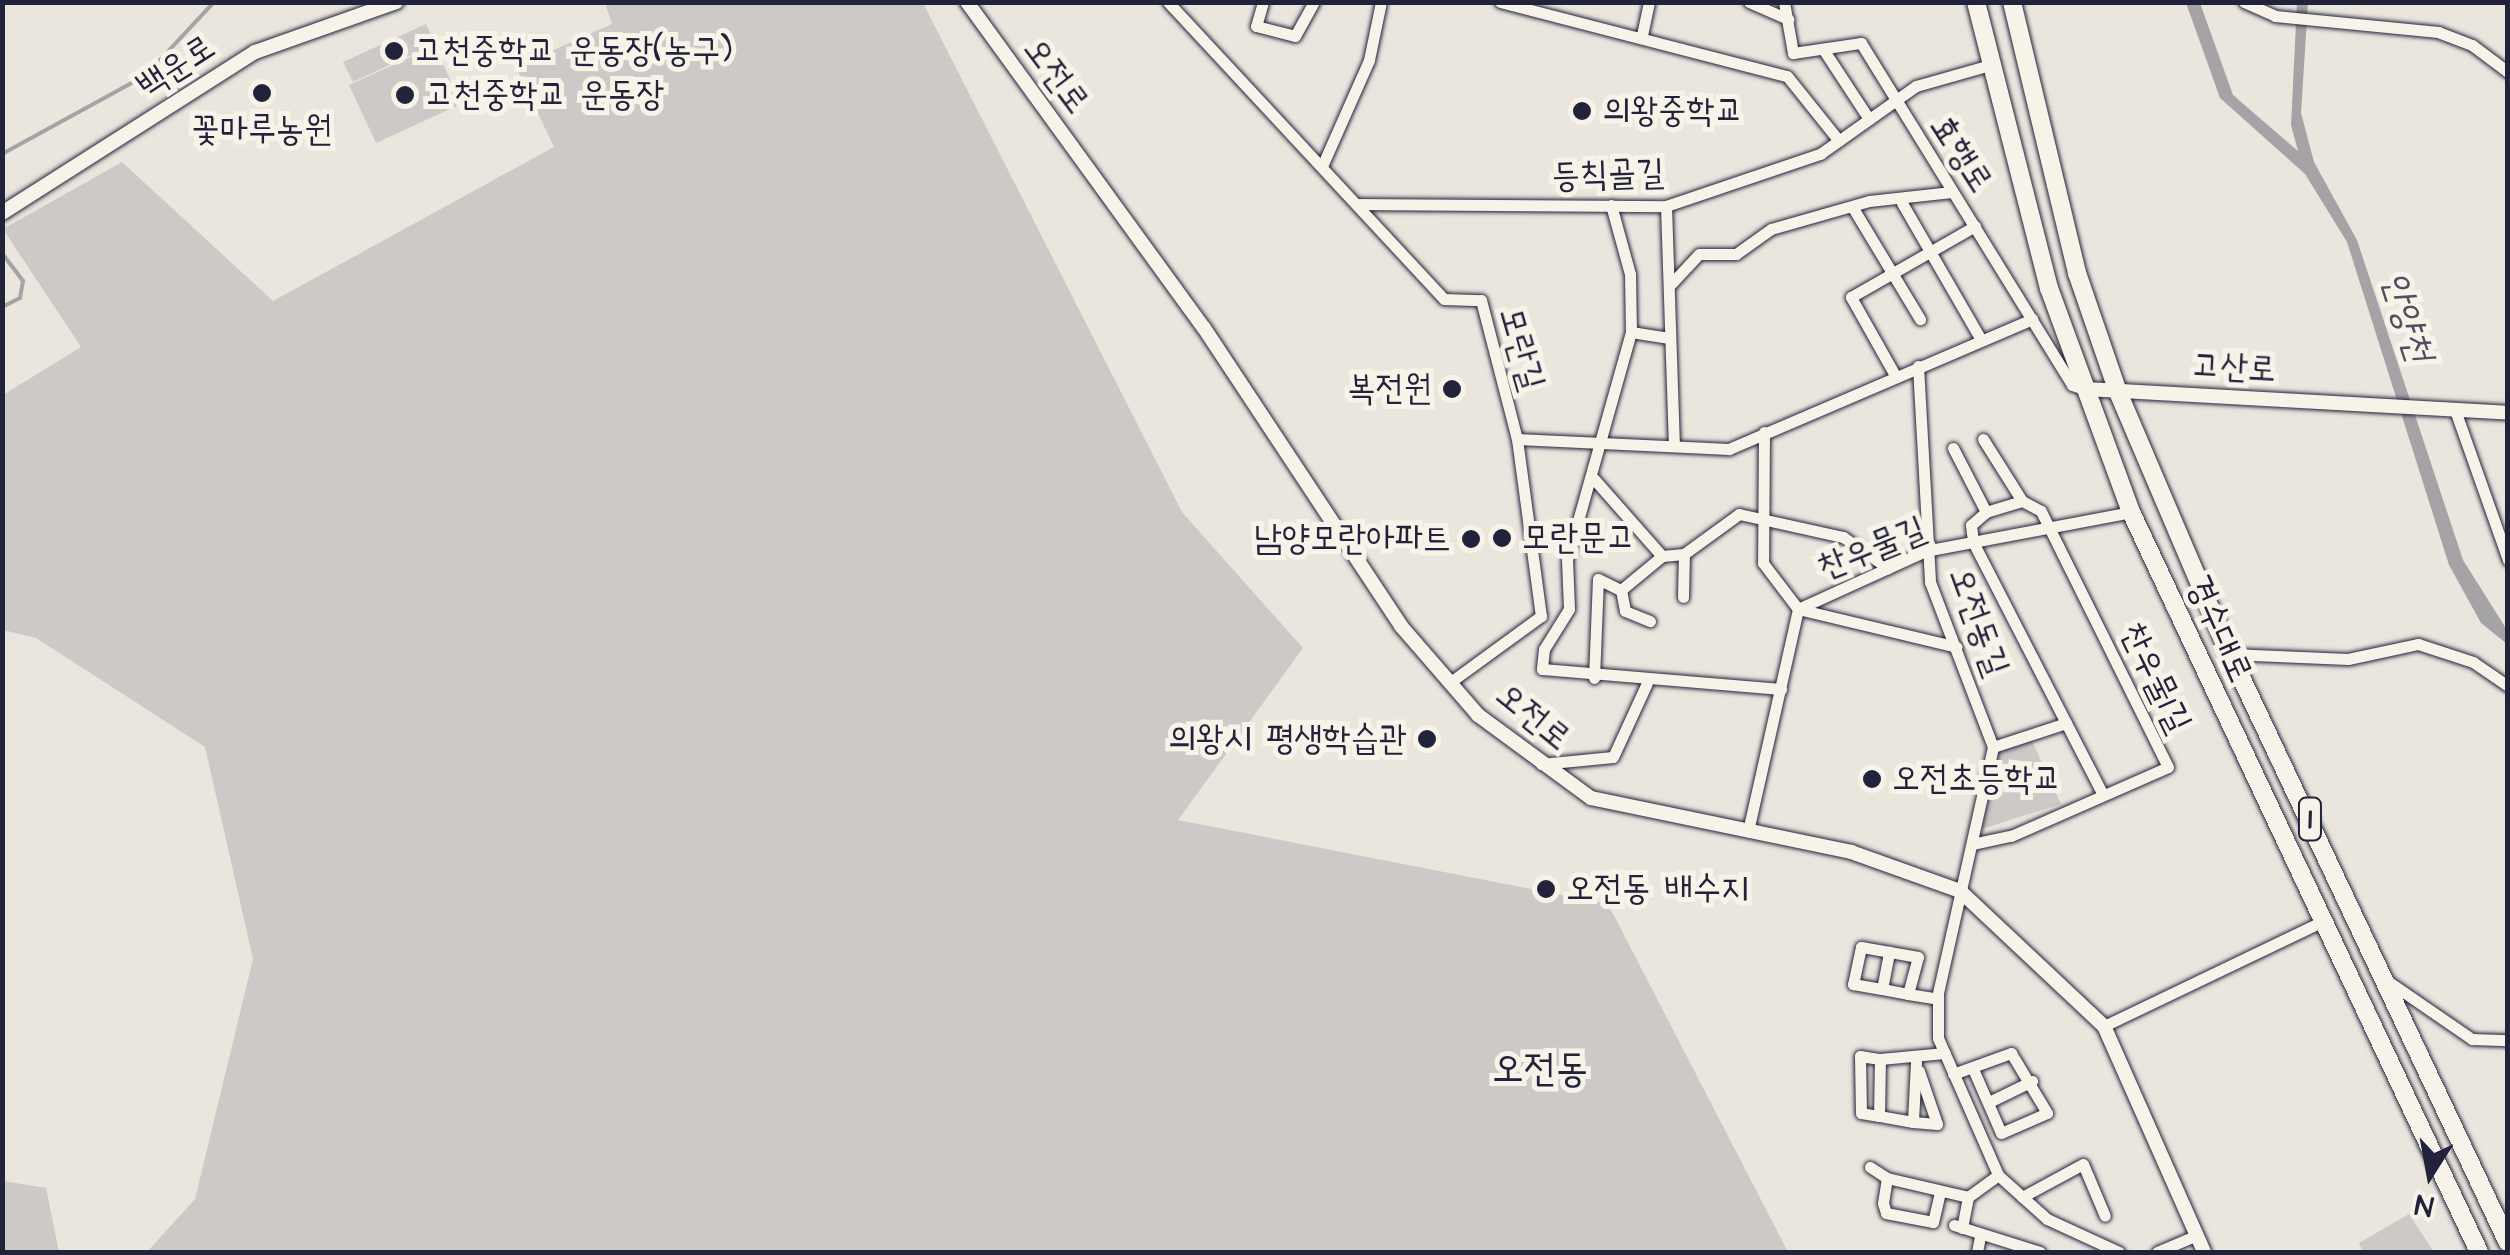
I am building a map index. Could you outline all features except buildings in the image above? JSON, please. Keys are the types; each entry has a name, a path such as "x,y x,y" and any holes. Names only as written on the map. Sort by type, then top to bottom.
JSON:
{"main road":[{"name":"경수대로","path":"1976,2 1990,64 2084,389 2131,512 2320,922 2479,1252"},
{"name":"경수대로","path":"2012,2 2077,273 2118,392 2230,654 2389,982 2507,1242"}],"street":[{"name":"백운로","path":"2,212 255,52 396,2"},
{"name":"오전로","path":"966,2 1204,328 1400,626 1449,683 1540,764 1591,798 1850,852 1960,891 2104,1026 2204,1252"},
{"name":"모란길","path":"1168,2 1444,299 1481,300 1517,439 1541,616 1449,683"},
{"path":"1262,2 1256,26 1295,36 1314,2"},
{"path":"1322,164 1369,60 1381,2"},
{"path":"1500,2 1642,35 1787,76 1839,140"},
{"path":"1642,35 1648,2"},
{"path":"1749,2 1788,19"},
{"name":"효행로","path":"1784,2 1794,53 1862,43 2072,386 2084,389"},
{"path":"2244,2 2274,16 2438,32 2472,45 2508,72"},
{"path":"1823,49 1869,119"},
{"name":"등칙골길","path":"1359,204 1666,206 1820,154 1916,86 1990,64"},
{"path":"1670,284 1700,254 1736,254 1772,229 1853,208 1952,192"},
{"path":"1902,203 1980,338"},
{"path":"1611,205 1630,274 1631,332 1597,442 1594,479 1567,559 1569,609 1544,650 1542,669 1646,683 1781,689"},
{"path":"1666,206 1674,446"},
{"path":"1853,208 1920,319"},
{"path":"1896,377 1850,297 1974,226"},
{"path":"1517,439 1674,446 1729,443 1764,432 2032,319"},
{"path":"1631,332 1668,338"},
{"name":"오전동길","path":"1918,366 1926,551 1994,747"},
{"name":"고산로","path":"2084,389 2448,409"},
{"path":"2508,413 2448,409 2508,560"},
{"path":"1764,432 1763,563 1798,609 1957,647"},
{"path":"1983,439 2022,501 2053,530"},
{"path":"1953,448 1986,512"},
{"path":"1594,479 1662,556"},
{"path":"2022,501 1986,512 1972,525 1973,542 2103,795"},
{"name":"찬우물길","path":"1748,831 1798,609 1926,551 2053,530 2131,512"},
{"path":"1621,590 1662,556 1684,554 1739,514 1843,537 1888,568"},
{"name":"찬우물1길","path":"1972,844 2168,767 2053,530"},
{"path":"1683,597 1684,554"},
{"path":"1594,678 1598,579 1621,590"},
{"path":"1621,590 1625,610 1650,620"},
{"path":"2230,654 2348,659 2418,644 2464,657 2508,686"},
{"path":"1540,764 1613,757 1646,683"},
{"path":"2066,723 1994,747 1934,1020 1953,1074 1998,1175 2046,1219 2119,1252"},
{"path":"2104,1026 2320,922"},
{"path":"1908,994 1918,958 1861,947 1853,984 1908,994 1938,999"},
{"path":"1882,989 1888,952"},
{"path":"2389,982 2472,1039 2508,1040"},
{"path":"1953,1074 2011,1053 2032,1081 2047,1113 2001,1133 1972,1068"},
{"path":"1916,1062 1937,1124 1860,1113 1860,1056 1916,1062 1945,1054"},
{"path":"1879,1116 1880,1059"},
{"path":"1913,1122 1916,1062"},
{"path":"1989,1102 2032,1081"},
{"path":"2022,1197 2083,1164 2105,1216"},
{"path":"1870,1167 1887,1178 1968,1197"},
{"path":"1998,1175 1968,1197 1958,1227 2014,1248 2040,1252"},
{"path":"1887,1178 1886,1213 1934,1222 1940,1192"},
{"path":"2157,1252 2196,1234"},
{"path":"1978,1252 1980,1236"}],"shaded area":[{"path":"605,3 923,3 1182,512 1303,648 1178,820 1608,904 1788,1252 147,1252 195,1199 253,959 205,747 36,638 3,630 3,395 81,347 3,229 122,162 273,301 554,147 516,67 612,24"},
{"path":"2186,3 2200,3 2233,95 2298,151 2291,125 2297,3 2308,3 2301,113 2314,162 2357,240 2463,560 2507,630 2507,644 2481,623 2449,565 2347,242 2305,174 2220,98"},
{"path":"426,24 435,44 353,82 343,62"},
{"name":"고천중학교 운동장","path":"435,46 461,104 376,143 349,85"},
{"path":"2032,741 2061,804 1982,829 1999,750"},
{"path":"3,1181 46,1188 59,1252 3,1252"},
{"path":"2409,1214 2434,1252 2363,1252 2359,1243"}],"waterway":[{"path":"2,154 146,75 214,2"},
{"path":"2,253 23,281 20,298 2,307"}],"place":[{"name":"고천중학교 운동장(농구)","path":"394,51"},
{"name":"꽃마루농원","path":"262,93"},
{"name":"고천중학교 운동장","path":"405,95"},
{"name":"의왕중학교","path":"1582,111"},
{"name":"복전원","path":"1452,389"},
{"name":"모란문고","path":"1502,538"},
{"name":"남양모란아파트","path":"1471,539"},
{"name":"의왕시 평생학습관","path":"1427,739"},
{"name":"오전초등학교","path":"1872,779"},
{"name":"오전동 배수지","path":"1546,889"}],"district":[{"name":"오전동","path":"1540,1070"}],"water label":[{"name":"안양천","path":"2406,317"}]}
